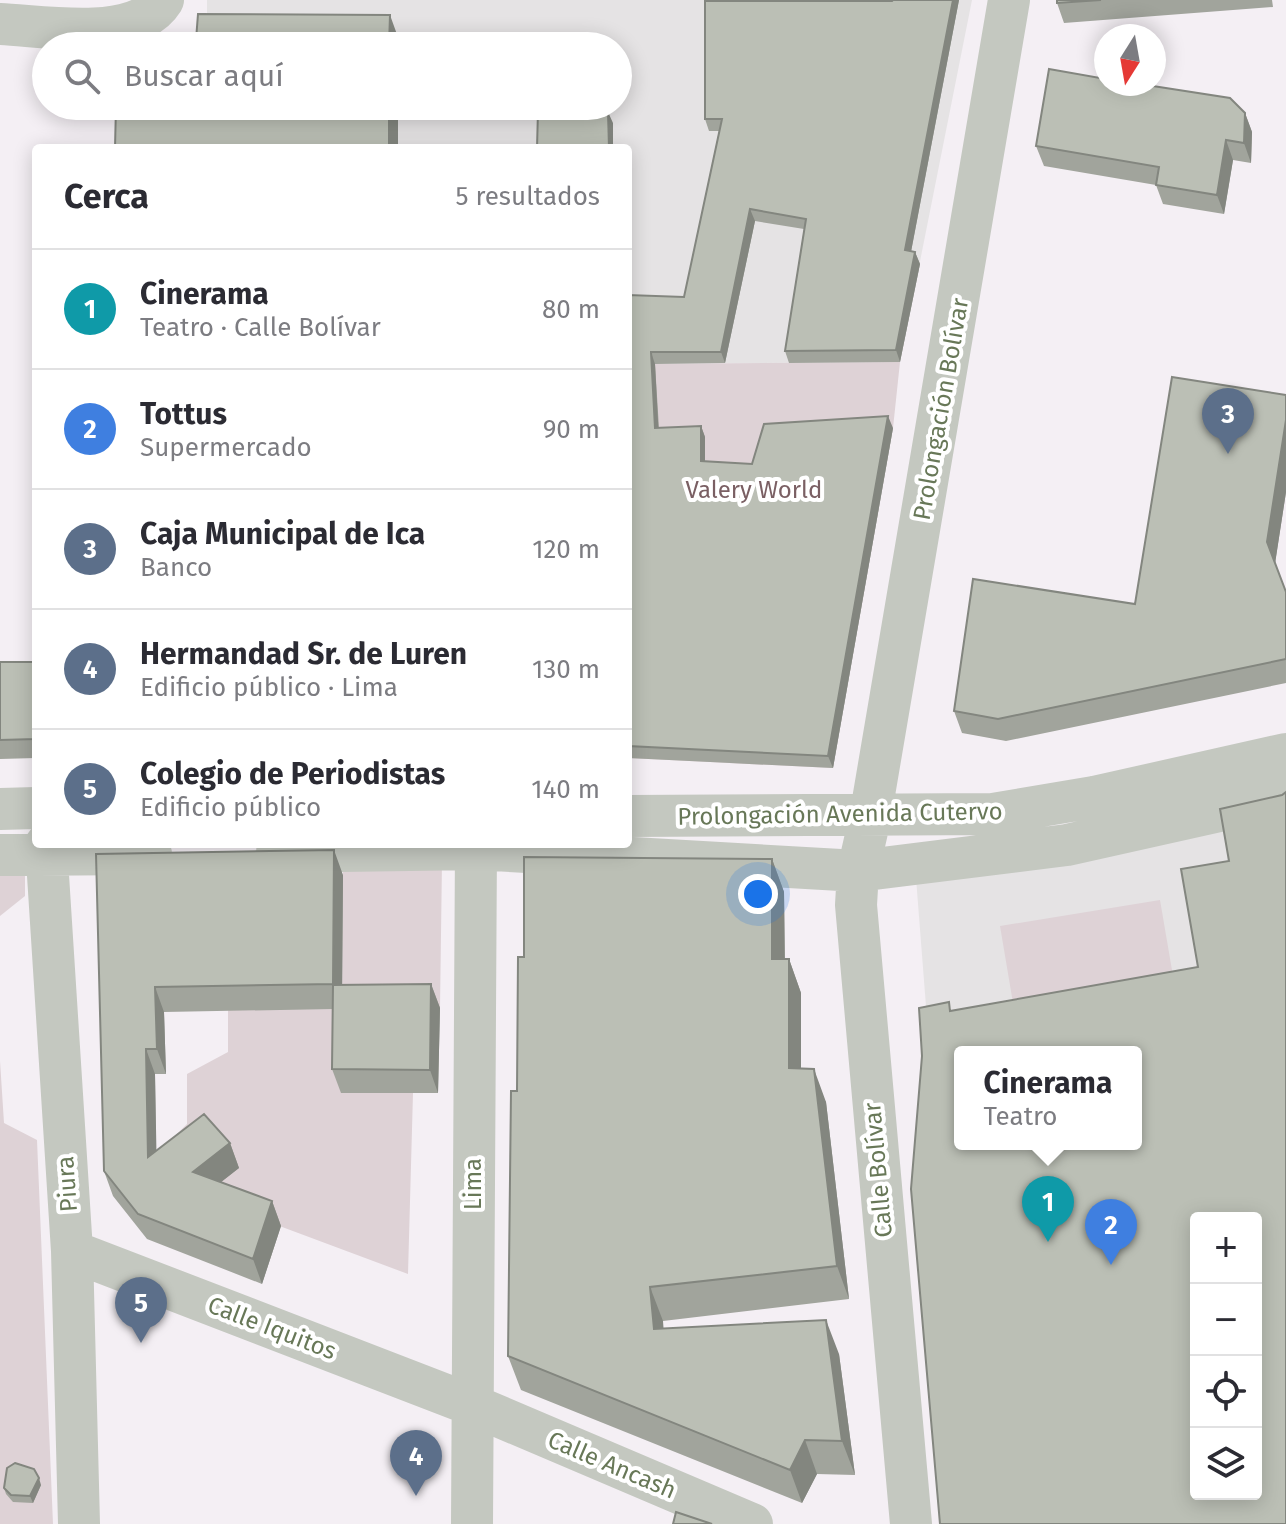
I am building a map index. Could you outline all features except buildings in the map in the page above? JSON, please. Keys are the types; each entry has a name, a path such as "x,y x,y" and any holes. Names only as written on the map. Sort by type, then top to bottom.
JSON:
{"street":[{"name":"Prolongación Bolívar","path":"870,818 1009,0"},
{"path":"0,24 118,28 157,8"},
{"name":"Prolongación Avenida Cutervo","path":"632,816 870,818 993,814 1094,797 1286,754"},
{"name":"Prolongación Avenida Cutervo","path":"507,848 858,871 1067,845 1286,796"},
{"path":"0,809 32,808"},
{"name":"Calle Bolívar","path":"870,818 858,871 856,905 877,1170 911,1524"},
{"name":"Prolongación Avenida Cutervo","path":"237,853 408,848"},
{"name":"Lima","path":"472,1524 476,848"},
{"path":"0,855 46,850 189,854"},
{"name":"Piura","path":"46,850 72,1251 79,1524"},
{"name":"Calle Iquitos","path":"72,1251 472,1405"},
{"name":"Calle Ancash","path":"472,1405 752,1524"}],"shaded area":[{"path":"207,0 972,0 900,362 632,364 632,144 398,144 398,120 632,120 632,32 207,32"},
{"path":"1226,819 1261,1018 1013,1046 954,1048 928,1032 916,878"}],"green space":[{"name":"Valery World","path":"900,362 893,428 833,768 632,758 632,364"},
{"path":"343,861 442,861 440,1008 341,1092 413,1093 408,1274 202,1197 156,1155 187,1124 187,1074 228,1052 228,1010 342,1008"},
{"path":"0,867 25,875 25,896 0,916"},
{"path":"1160,900 1173,976 1013,1003 1000,926"},
{"path":"0,1061 4,1123 37,1140 53,1524 0,1524"}],"place":[{"name":"Caja Municipal de Ica","path":"1228,454"},
{"name":"Cinerama","path":"1048,1242"},
{"name":"Tottus","path":"1111,1265"},
{"name":"Colegio de Periodistas","path":"141,1343"},
{"name":"Hermandad Sr. de Luren","path":"416,1496"}]}
